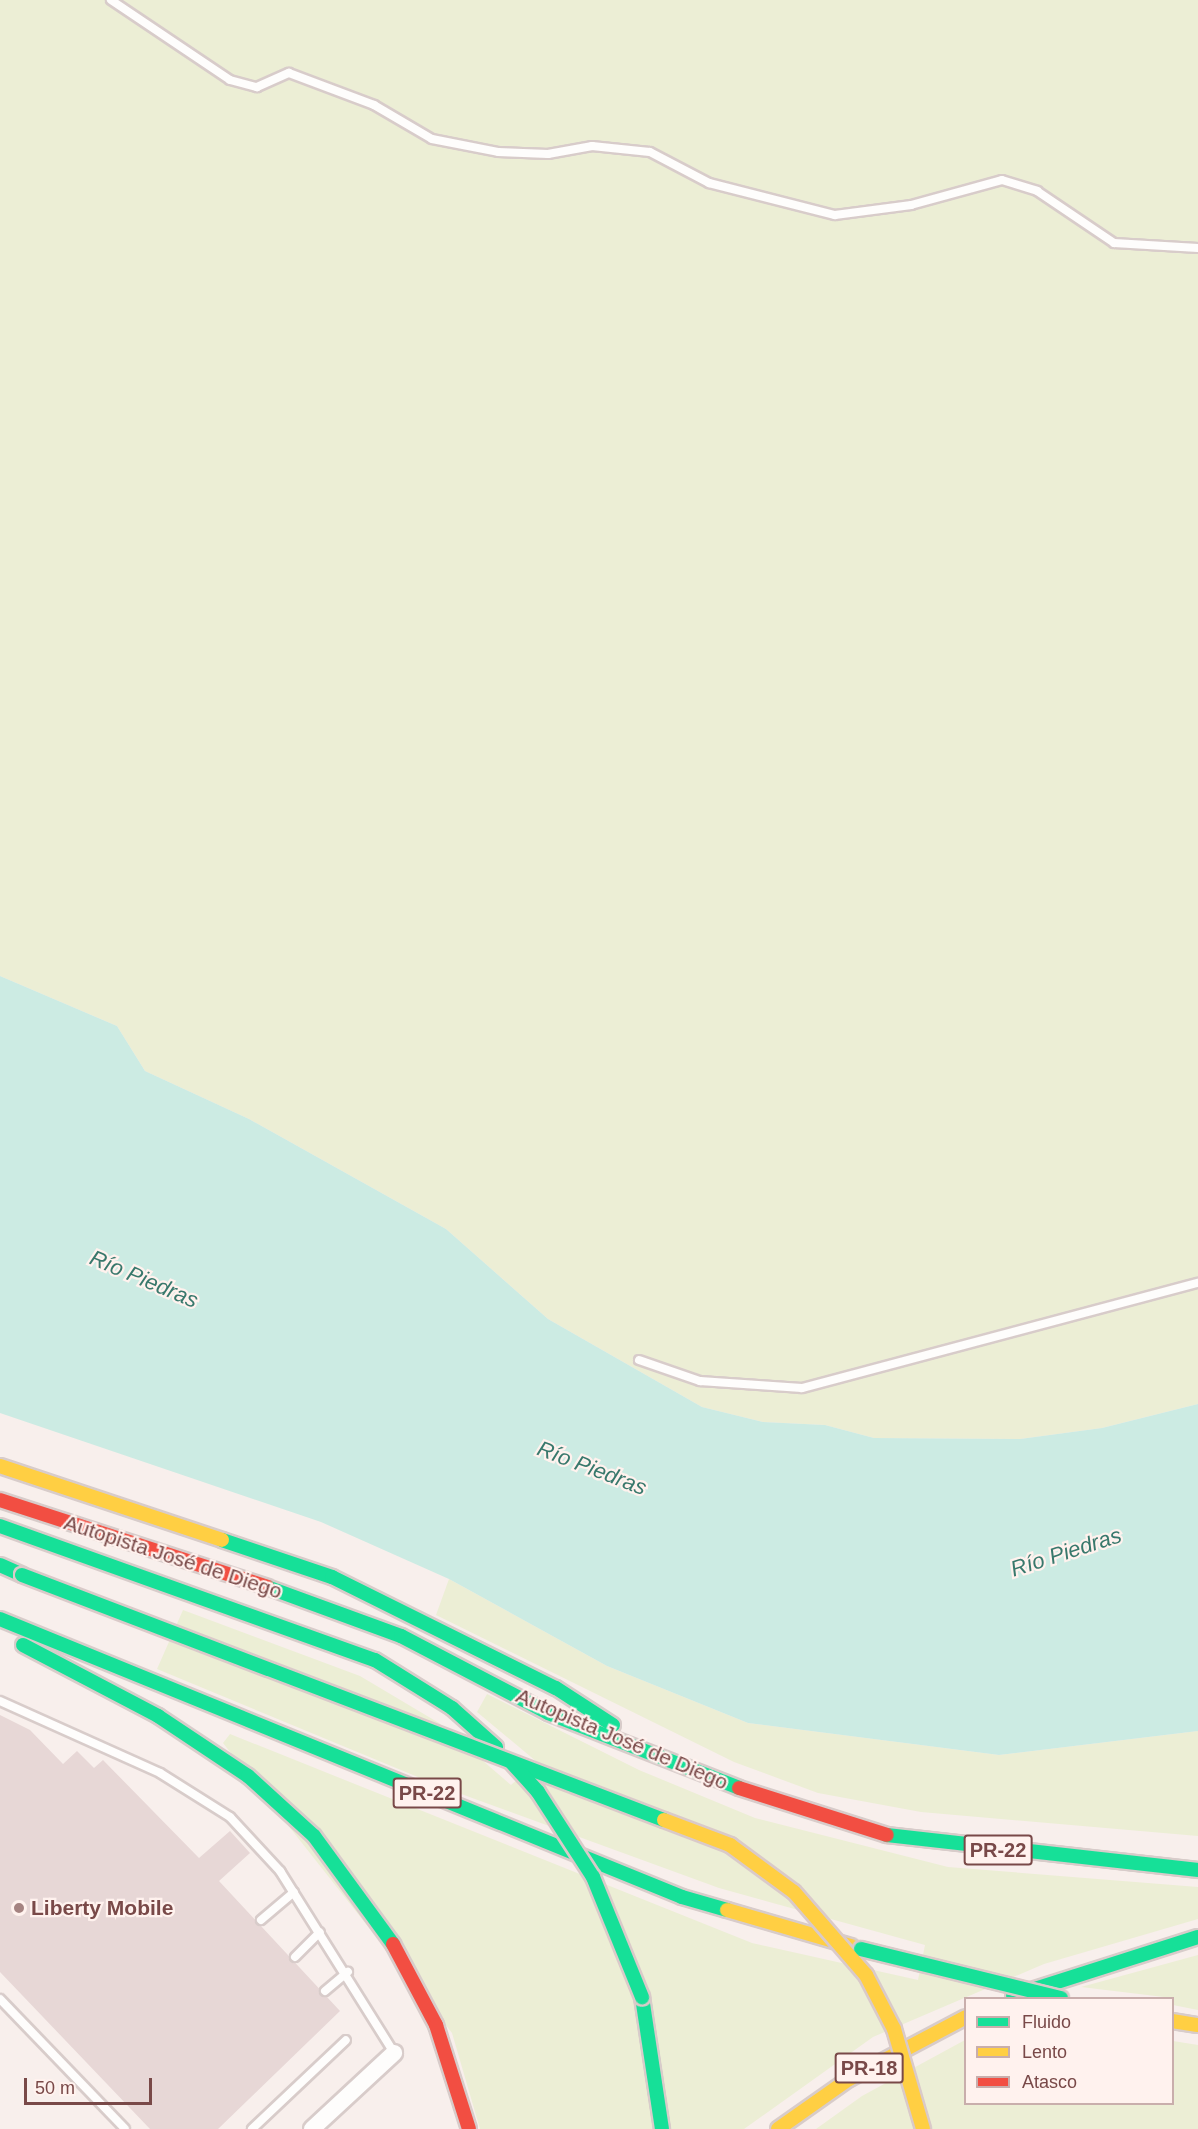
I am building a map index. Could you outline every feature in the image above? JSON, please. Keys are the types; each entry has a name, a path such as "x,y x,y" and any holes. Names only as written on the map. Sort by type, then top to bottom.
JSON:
{"highway":[{"path":"0,1466 187,1526 332,1577 556,1688 665,1760"},
{"name":"Autopista José de Diego","path":"0,1500 202,1564 401,1636 548,1713 801,1812 892,1837 1198,1870"},
{"path":"0,1526 375,1660 443,1702 496,1747 538,1792 593,1877 642,1997 662,2124"},
{"path":"0,1565 730,1845 794,1892 866,1975 894,2029 923,2129"},
{"name":"PR-22","path":"0,1619 682,1897 861,1949 1057,1997"},
{"path":"0,1631 158,1716 248,1776 314,1836 403,1958 436,2025 470,2129"},
{"path":"1010,1997 1095,1965 1198,1937"},
{"name":"PR-18","path":"778,2129 849,2079 964,2018"},
{"path":"1174,2021 1198,2025"}],"street":[{"path":"312,2129 394,2053"}],"lane":[{"path":"111,0 230,80 257,87 289,73 374,105 432,139 498,152 548,154 592,146 650,152 709,183 835,215 911,205 1002,180 1038,192 1114,243 1198,248"},
{"path":"639,1360 700,1381 802,1388 1198,1283"},
{"path":"0,1701 160,1773 230,1817 294,1893 348,1972 394,2053"},
{"path":"261,1920 294,1893"},
{"path":"294,1957 321,1932"},
{"path":"325,1991 348,1972"},
{"path":"0,1999 125,2129"},
{"path":"252,2129 346,2040"}],"green space":[{"path":"0,0 1198,0 1198,1404 1102,1428 1020,1439 874,1438 825,1425 763,1422 702,1407 548,1319 446,1229 249,1119 145,1071 117,1026 0,976"},
{"path":"449,1579 607,1666 748,1723 999,1755 1198,1731 1198,1836 921,1812 818,1793 734,1762 436,1615"},
{"path":"183,1610 360,1676 439,1723 511,1785 537,1762 477,1712 487,1694 639,1770 755,1818 948,1867 1198,1887 1198,1919 1044,1964 873,2037 744,2129 480,2129 452,2033 223,1743 230,1734 752,1943 918,1980 925,1945 719,1888 442,1787 157,1669"},
{"path":"1198,1955 1198,2010 1174,2005 1174,1997 1081,1987"},
{"path":"964,2041 964,2105 1174,2105 1174,2041 1198,2045 1198,2129 816,2129 862,2096"}],"water":[{"name":"Río Piedras","path":"0,976 117,1026 145,1071 249,1119 446,1229 548,1319 702,1407 763,1422 825,1425 874,1438 1020,1439 1102,1428 1198,1404 1198,1731 999,1755 748,1723 607,1666 449,1579 321,1522 0,1413"}],"building":[{"path":"0,1715 30,1730 63,1764 77,1751 94,1768 103,1760 199,1858 230,1831 250,1853 219,1881 340,2011 218,2129 150,2129 0,1972"}],"traffic: fast":[{"path":"0,1526 375,1660 452,1708 496,1747"},
{"path":"222,1540 332,1577 556,1688 613,1725"},
{"path":"0,1565 22,1575"},
{"path":"22,1575 664,1820"},
{"path":"267,1587 401,1636 548,1713 739,1788"},
{"path":"0,1619 682,1897 727,1910"},
{"path":"23,1645 158,1716 248,1776 314,1836 393,1944"},
{"path":"512,1763 538,1792 593,1877 642,1997"},
{"path":"887,1835 1198,1870"},
{"path":"1013,1996 1198,1937"},
{"path":"861,1949 1057,1997"},
{"path":"642,1997 662,2129"}],"traffic: slow":[{"path":"0,1466 222,1540"},
{"path":"664,1820 730,1845 794,1892 866,1975 894,2029 923,2129"},
{"path":"727,1910 851,1946"},
{"path":"778,2129 849,2079 964,2018"},
{"path":"1174,2021 1198,2025"}],"traffic: jam":[{"path":"0,1500 267,1587"},
{"path":"739,1788 887,1835"},
{"path":"393,1944 436,2025 469,2129"}],"place":[{"name":"Liberty Mobile","path":"19,1908"}]}
